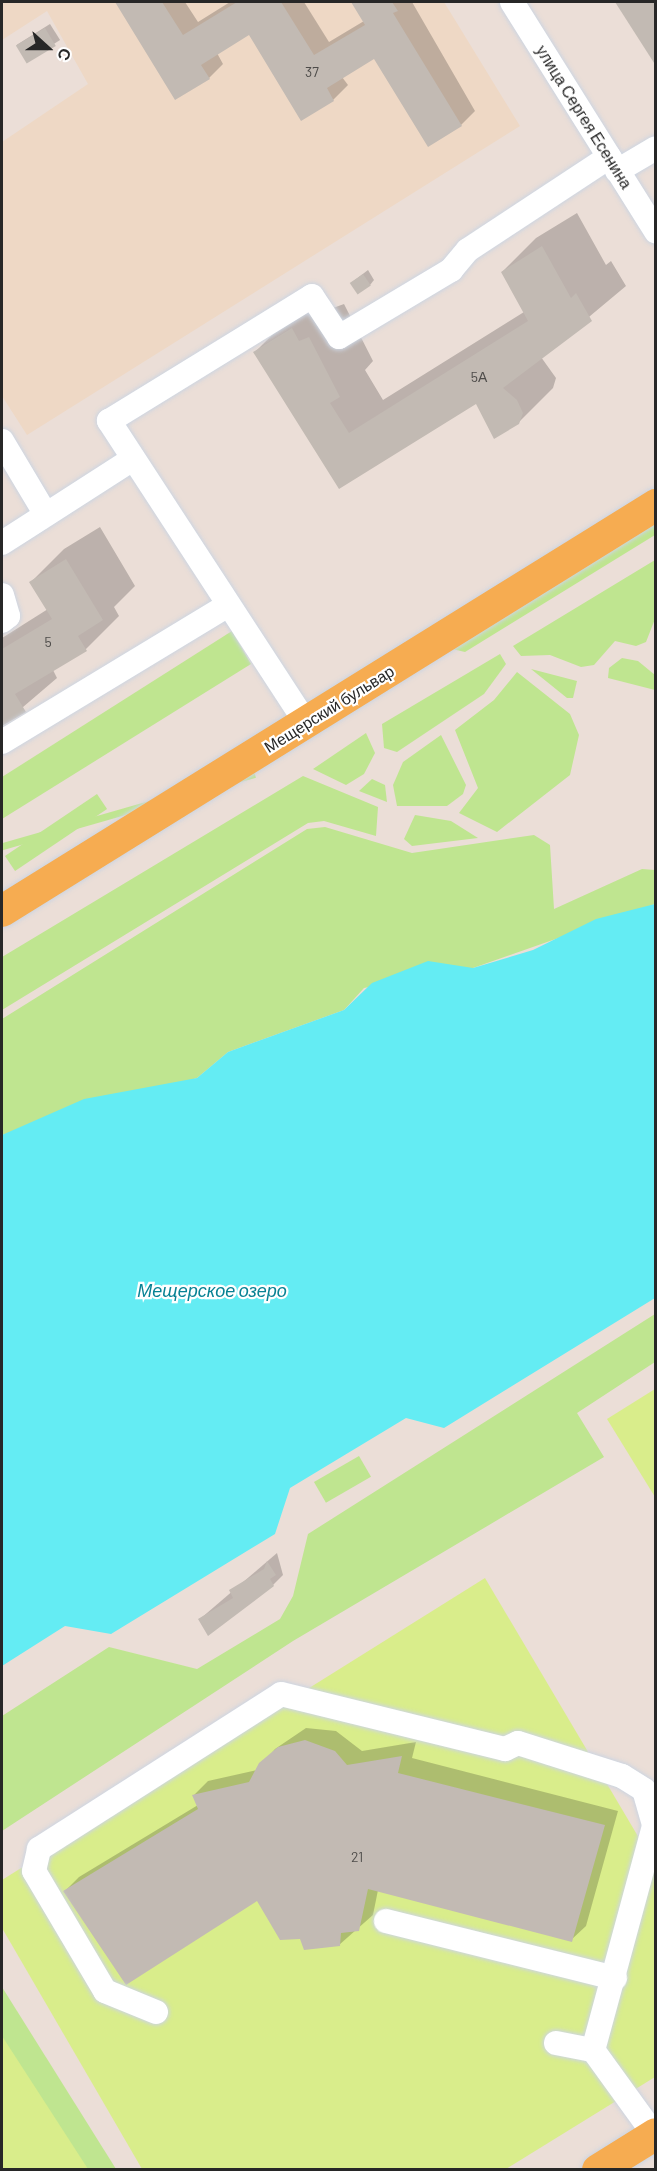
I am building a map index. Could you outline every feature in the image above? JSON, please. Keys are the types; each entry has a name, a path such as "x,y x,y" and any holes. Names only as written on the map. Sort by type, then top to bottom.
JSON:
{"main road":[{"name":"Мещерский бульвар","path":"2,911 656,505"},
{"path":"598,2169 655,2135"}],"street":[{"name":"улица Сергея Есенина","path":"512,2 656,232"},
{"path":"306,723 109,421 312,296 339,337 451,270 468,250 613,164 656,148"},
{"path":"2,441 45,513"},
{"path":"2,543 45,513 133,459"},
{"path":"2,596 9,616 2,621"},
{"path":"2,742 228,604"},
{"path":"156,2012 105,1991 34,1871 39,1849 281,1694 505,1749 518,1743 622,1776 644,1790 654,1826 615,1978 593,2050"},
{"path":"386,1921 615,1978"},
{"path":"556,2043 593,2050 655,2135"}],"shaded area":[{"path":"2,2 444,2 520,126 27,435 2,396 2,142 88,84 47,11 2,40"}],"green space":[{"path":"655,522 655,535 465,652 448,648"},
{"path":"655,560 655,619 646,642 636,646 615,641 594,665 581,667 550,655 521,656 513,646"},
{"path":"232,631 251,664 2,819 2,777"},
{"path":"500,654 506,664 484,694 397,752 384,748 382,724"},
{"path":"622,658 638,661 655,675 655,690 608,678 609,668"},
{"path":"531,669 577,681 573,698 567,698"},
{"path":"517,672 570,714 579,735 570,775 497,832 459,813 478,788 455,730 494,700"},
{"path":"366,733 375,753 364,774 346,785 313,769"},
{"path":"441,735 466,785 463,794 447,806 397,806 393,785 403,762"},
{"path":"254,771 256,778 2,851 2,843"},
{"path":"303,776 378,807 376,836 324,821 308,823 2,1010 2,957"},
{"path":"372,779 385,785 387,802 359,791"},
{"path":"97,794 107,809 15,871 5,856"},
{"path":"415,815 451,821 478,838 412,846 404,839"},
{"path":"325,827 412,853 534,835 550,845 554,909 642,869 655,870 655,904 473,968 364,988 344,1010 228,1052 197,1078 2,1135 2,1019 307,829"},
{"path":"655,1314 655,1362 577,1413 604,1457 293,1641 2,1831 2,1716 109,1647 197,1669 280,1619 293,1596 308,1534"},
{"path":"655,1389 655,1497 607,1419"},
{"path":"359,1456 371,1477 326,1503 314,1482"},
{"path":"485,1578 655,1865 655,2077 506,2169 142,2169 2,1928 2,1880"},
{"path":"2,1987 116,2169 79,2169 2,2054"},
{"path":"2,2036 88,2169 2,2169"}],"water":[{"name":"Мещерское озеро","path":"655,904 655,1298 444,1428 406,1418 290,1488 275,1534 111,1634 65,1626 2,1666 2,1135 84,1099 197,1078 228,1052 344,1010 372,983 428,961 473,968 533,950 596,919"}],"building":[{"path":"115,2 162,2 183,35 237,2 281,2 314,55 365,25 351,2 392,2 398,11 393,13 462,126 428,147 374,59 327,88 334,101 301,121 249,35 201,65 210,79 175,100"},
{"path":"615,2 656,2 656,66"},
{"path":"45,28 56,46 27,64 16,46"},
{"path":"542,246 571,298 576,293 592,321 503,388 517,400 523,413 519,424 494,439 476,404 339,489 253,352 292,328 299,341 309,337 340,397 330,403 349,433 528,321 501,272"},
{"path":"363,274 371,286 358,295 350,283"},
{"path":"66,559 103,620 78,636 87,651 15,694 26,712 2,726 2,649 52,619 29,582"},
{"path":"267,1561 276,1575 270,1579 274,1586 208,1636 198,1619 233,1598 229,1590 264,1569"},
{"path":"305,1740 335,1751 347,1765 402,1756 398,1773 605,1825 572,1942 368,1889 359,1931 341,1933 340,1946 304,1950 300,1939 280,1940 257,1901 126,1985 63,1891 198,1809 192,1795 249,1782 259,1763 278,1747"}]}
